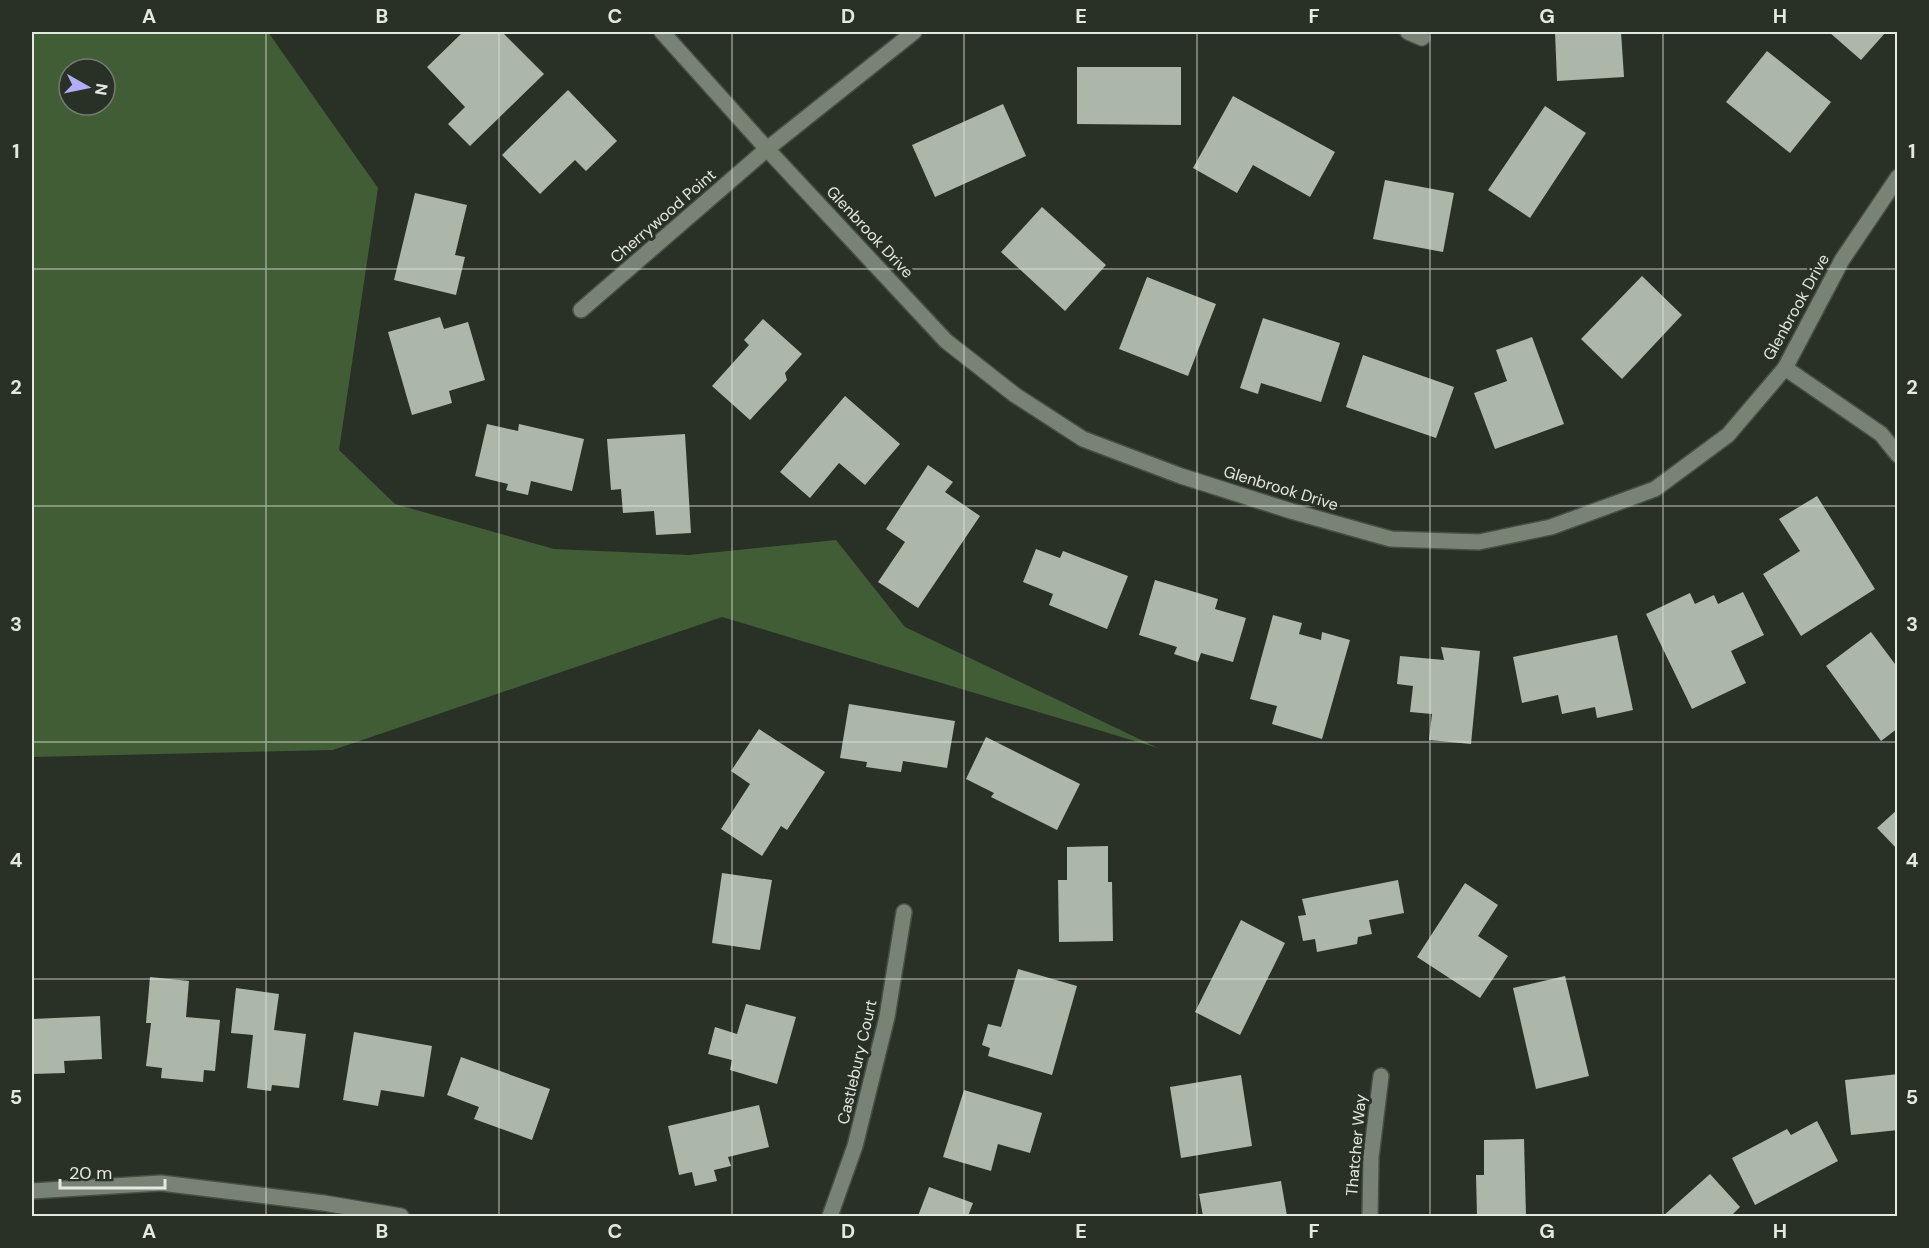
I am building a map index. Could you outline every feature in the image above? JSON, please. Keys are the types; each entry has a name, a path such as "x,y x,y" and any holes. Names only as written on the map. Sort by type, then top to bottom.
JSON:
{"street":[{"name":"Glenbrook Drive","path":"662,32 767,149 946,340 1015,395 1083,439 1214,486 1292,511 1391,538 1479,543 1551,527 1655,489 1728,435 1785,368 1842,260 1898,177"},
{"name":"Cherrywood Point","path":"581,310 767,149 914,32"},
{"path":"1785,368 1881,434 1898,455"},
{"name":"Castlebury Court","path":"830,1216 855,1146 887,1017 904,912"},
{"name":"Thatcher Way","path":"1370,1216 1371,1157 1381,1076"},
{"path":"32,1191 161,1183 324,1203 401,1216"}],"green space":[{"path":"32,32 268,32 378,188 339,450 395,504 554,549 689,555 836,540 905,627 1158,748 722,617 333,750 32,757"}],"building":[{"path":"463,32 502,32 544,74 470,146 448,124 465,107 427,67"},
{"path":"1555,32 1621,32 1624,77 1557,81"},
{"path":"1829,32 1886,32 1861,60"},
{"path":"1767,51 1831,102 1790,153 1726,102"},
{"path":"1077,67 1181,67 1181,125 1077,124"},
{"path":"568,90 617,141 586,171 575,160 540,194 502,155"},
{"path":"1233,96 1335,152 1310,197 1253,165 1237,193 1193,168"},
{"path":"1003,104 1026,156 935,197 912,145"},
{"path":"1545,106 1586,133 1530,218 1488,190"},
{"path":"1385,180 1454,193 1443,252 1373,239"},
{"path":"415,193 467,205 455,255 465,257 456,295 394,280"},
{"path":"1042,207 1106,265 1065,311 1001,252"},
{"path":"1642,276 1682,315 1622,379 1581,339"},
{"path":"1147,277 1216,304 1188,376 1119,349"},
{"path":"440,317 444,329 468,322 485,380 449,391 452,403 412,415 388,332"},
{"path":"1263,318 1340,343 1321,402 1261,383 1258,394 1240,388"},
{"path":"763,319 802,354 785,373 787,380 750,420 712,386 749,345 744,340"},
{"path":"1532,337 1564,424 1495,449 1474,393 1507,381 1496,350"},
{"path":"1363,355 1454,387 1436,438 1346,407"},
{"path":"845,396 900,444 865,485 839,463 810,498 780,472"},
{"path":"487,424 518,431 519,424 584,439 572,491 531,481 528,495 506,490 508,484 475,476"},
{"path":"685,434 691,533 656,535 654,511 623,513 621,489 611,490 607,439"},
{"path":"928,465 953,482 945,492 980,516 918,608 878,582 905,542 886,529"},
{"path":"1817,496 1875,589 1801,636 1763,574 1800,551 1779,519"},
{"path":"1036,549 1060,558 1063,551 1128,576 1107,629 1049,605 1053,594 1023,582"},
{"path":"1155,580 1218,599 1215,609 1246,618 1233,662 1201,653 1198,662 1174,654 1177,647 1139,635"},
{"path":"1743,592 1764,635 1731,651 1746,683 1692,709 1646,614 1690,593 1695,604 1714,595 1718,604"},
{"path":"1273,615 1302,623 1299,634 1321,640 1322,632 1350,640 1322,739 1272,724 1277,706 1250,699"},
{"path":"1871,632 1898,668 1898,728 1881,741 1826,666"},
{"path":"1617,635 1633,710 1597,718 1595,707 1562,714 1558,695 1522,703 1513,657"},
{"path":"1441,647 1480,651 1471,744 1429,740 1432,714 1410,712 1413,686 1397,684 1400,656 1444,660"},
{"path":"849,704 955,721 947,768 903,761 901,772 866,767 867,762 840,758"},
{"path":"759,729 825,772 787,830 781,826 762,856 721,829 750,784 731,771"},
{"path":"986,737 1080,784 1057,830 991,797 994,793 966,779"},
{"path":"1898,809 1898,850 1877,828"},
{"path":"1108,846 1108,882 1112,882 1113,941 1059,942 1058,880 1067,880 1067,847"},
{"path":"722,873 772,880 760,950 712,943"},
{"path":"1398,880 1404,913 1369,920 1372,934 1358,937 1357,944 1317,952 1315,939 1303,941 1298,916 1306,915 1302,899"},
{"path":"1465,883 1498,905 1478,936 1508,956 1480,998 1417,957"},
{"path":"1241,920 1285,943 1240,1035 1195,1012"},
{"path":"1018,969 1077,986 1052,1075 988,1056 990,1048 982,1045 988,1024 1001,1027"},
{"path":"1565,976 1589,1076 1536,1089 1513,988"},
{"path":"150,977 189,981 186,1017 220,1020 215,1071 204,1070 203,1082 161,1078 162,1068 146,1066 151,1023 146,1023"},
{"path":"236,988 279,994 274,1030 306,1034 299,1088 272,1085 271,1091 247,1088 253,1035 231,1033"},
{"path":"746,1004 796,1017 777,1084 730,1070 732,1060 708,1054 715,1027 737,1034"},
{"path":"100,1016 102,1059 64,1061 65,1073 32,1074 32,1019"},
{"path":"354,1032 432,1046 424,1097 381,1090 378,1106 343,1100"},
{"path":"461,1057 550,1089 532,1140 474,1119 479,1107 447,1095"},
{"path":"1898,1074 1898,1130 1851,1135 1845,1080"},
{"path":"1241,1075 1252,1146 1181,1158 1170,1087"},
{"path":"964,1090 1042,1113 1030,1153 998,1144 991,1171 943,1157"},
{"path":"759,1105 769,1147 728,1157 731,1166 714,1170 717,1181 695,1186 692,1172 679,1175 668,1126"},
{"path":"1817,1121 1838,1161 1755,1205 1732,1158 1787,1129 1791,1135"},
{"path":"1524,1139 1526,1216 1477,1216 1476,1175 1484,1175 1484,1140"},
{"path":"1710,1174 1740,1207 1731,1216 1663,1216"},
{"path":"1281,1181 1287,1216 1203,1216 1199,1194"},
{"path":"929,1187 973,1203 968,1216 918,1216"}]}
